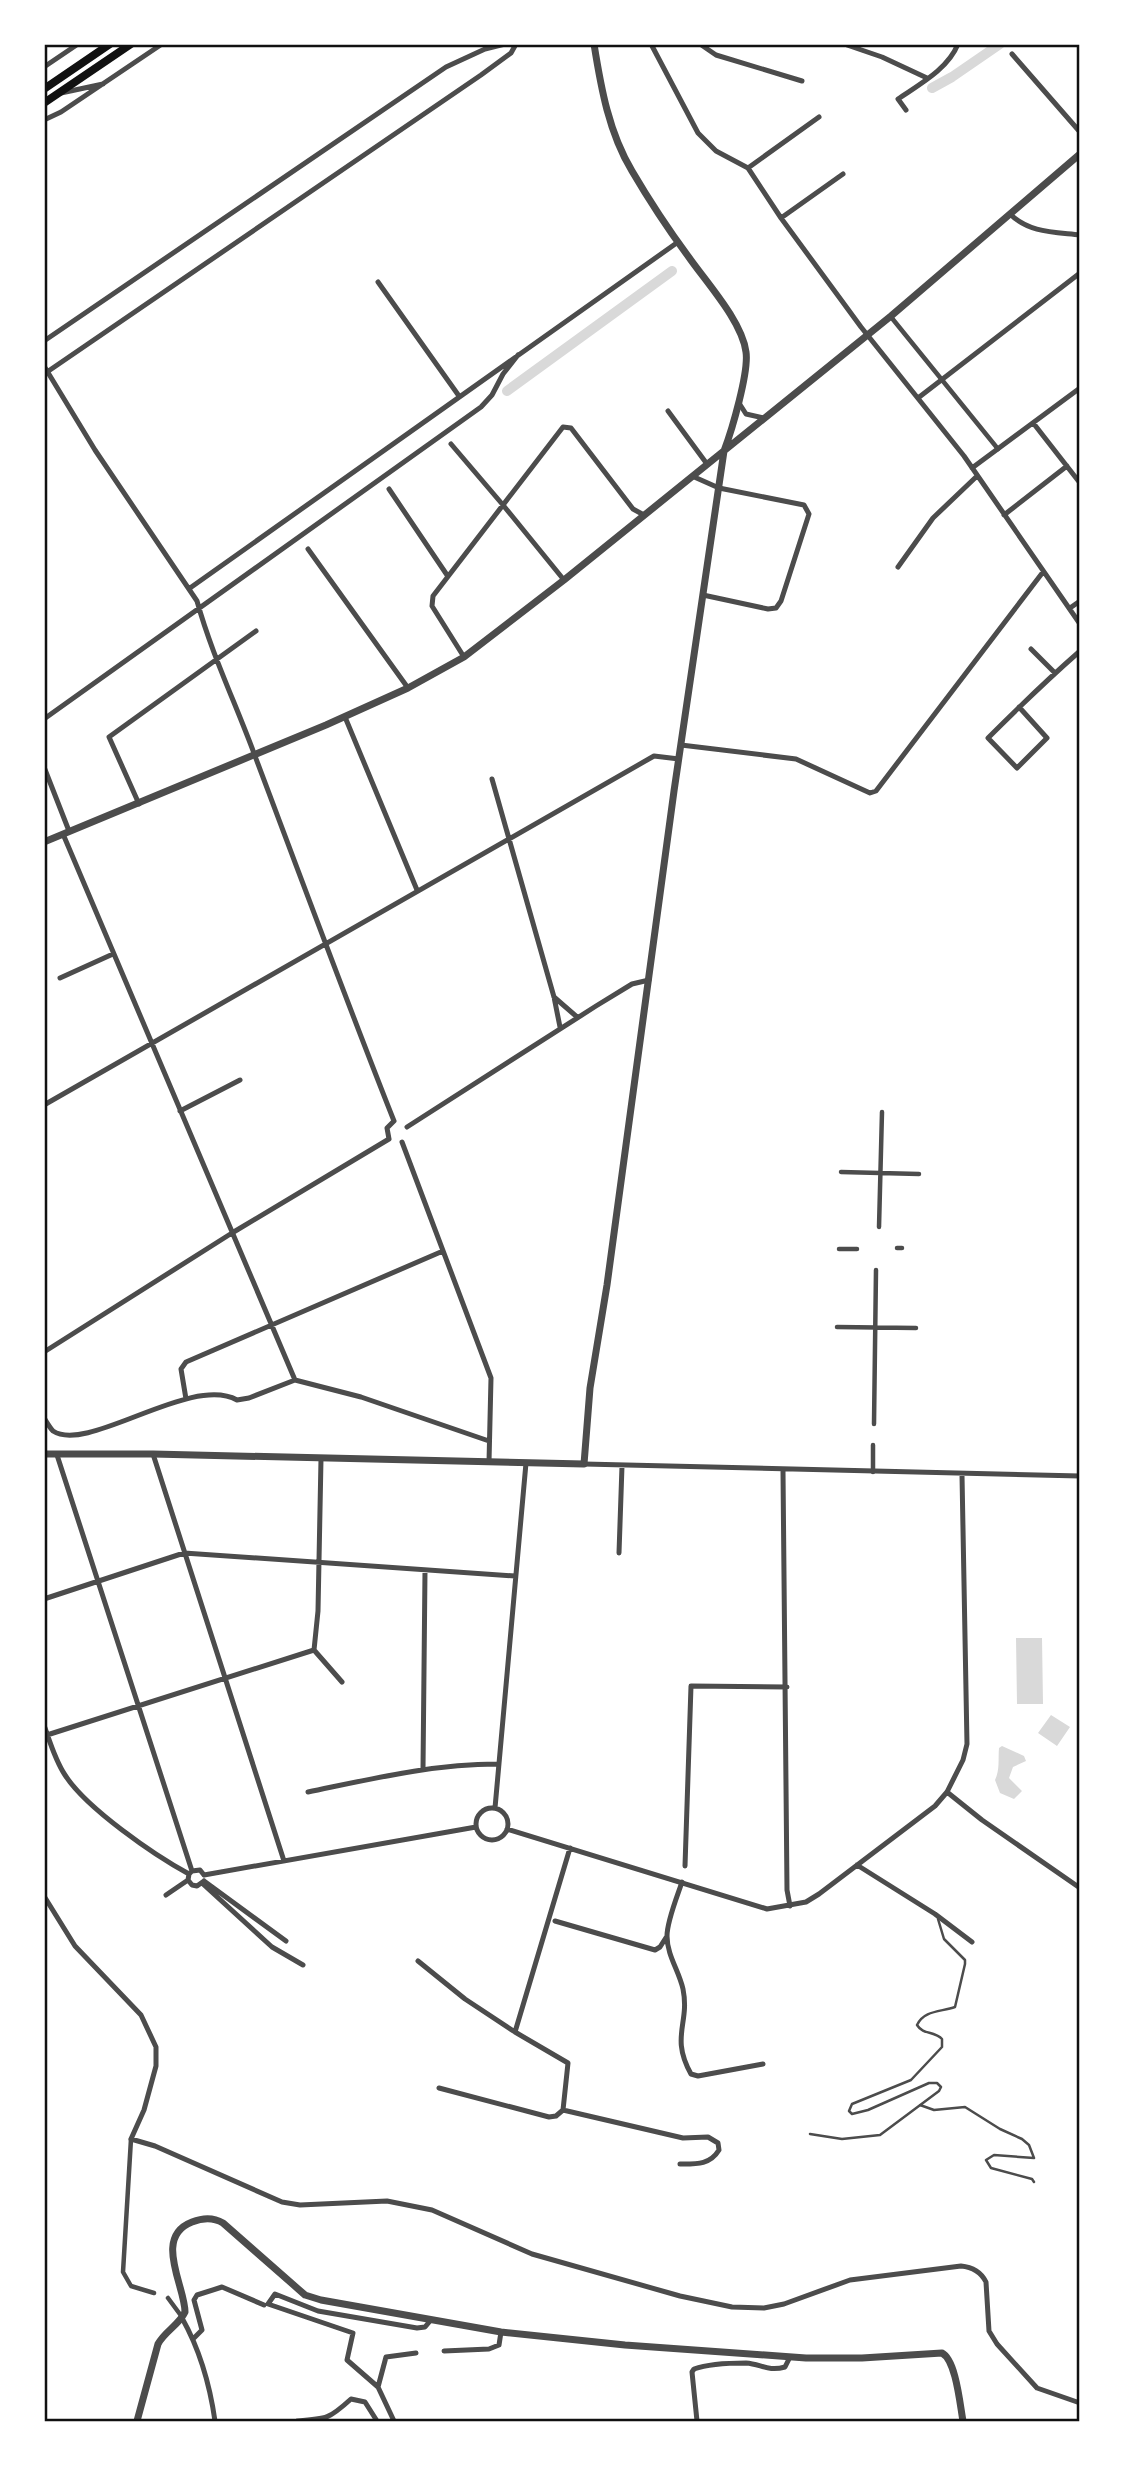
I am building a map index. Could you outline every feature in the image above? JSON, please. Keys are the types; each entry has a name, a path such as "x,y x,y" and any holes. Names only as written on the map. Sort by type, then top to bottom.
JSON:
{"main road":[{"path":"44,89 110,44"},
{"path":"44,103 131,44"}],"street":[{"path":"44,67 78,44"},
{"path":"44,120 61,113 162,44"},
{"path":"44,341 446,67 485,49 505,44"},
{"path":"394,1121 190,588 95,450 45,369 481,75 511,53 516,44"},
{"path":"583,1464 590,1388 702,595 724,451 732,429 747,354 737,326 632,172 616,138 598,74 594,44"},
{"path":"651,44 698,133 716,151 748,168 781,218 868,335 972,468 1080,624"},
{"path":"700,44 716,55 803,81"},
{"path":"906,110 898,99 946,64 954,55 958,44"},
{"path":"847,45 882,57 927,78"},
{"path":"1012,54 1080,132"},
{"path":"57,94 106,83"},
{"path":"748,168 820,117"},
{"path":"44,842 345,717 408,688 464,657 564,580 868,335 1080,154"},
{"path":"781,218 843,174"},
{"path":"1010,214 1017,221 1035,230 1080,235"},
{"path":"190,588 678,242"},
{"path":"918,398 1080,273"},
{"path":"378,282 459,396"},
{"path":"891,316 999,449"},
{"path":"44,719 471,414 487,401 518,355"},
{"path":"482,381 493,391"},
{"path":"972,468 1080,388"},
{"path":"738,399 746,414 765,418"},
{"path":"668,411 707,464"},
{"path":"1034,424 1080,484"},
{"path":"464,657 431,603 433,596 563,427 571,428 633,509 644,515"},
{"path":"451,444 564,580"},
{"path":"1004,515 1067,466"},
{"path":"692,477 719,488 804,505 809,514 781,601 776,608 768,609 702,595"},
{"path":"898,567 933,518 976,477"},
{"path":"388,489 447,575"},
{"path":"308,549 408,688"},
{"path":"681,745 796,759 870,793 876,791 1042,572"},
{"path":"1070,608 1080,601"},
{"path":"139,804 109,737 256,631"},
{"path":"1031,649 1055,673"},
{"path":"1019,707 1047,738 1017,768 988,738 1019,707 1080,651"},
{"path":"345,717 417,890"},
{"path":"44,1105 654,756 679,759"},
{"path":"44,767 66,833 113,954 295,1380"},
{"path":"492,779 554,997 560,1027"},
{"path":"60,978 113,954"},
{"path":"407,1127 560,1027 632,984 649,980"},
{"path":"554,997 577,1017"},
{"path":"180,1111 240,1080"},
{"path":"878,1227 882,1112"},
{"path":"394,1121 401,1121 407,1127 408,1135 402,1142 395,1143 389,1139 387,1128 394,1121"},
{"path":"44,1352 232,1233 389,1139"},
{"path":"402,1142 491,1378 489,1462"},
{"path":"841,1172 919,1174"},
{"path":"839,1249 858,1249"},
{"path":"186,1399 181,1370 186,1362 443,1251"},
{"path":"874,1424 876,1270"},
{"path":"838,1327 916,1328"},
{"path":"44,1418 53,1430 83,1434 186,1399 213,1393 227,1394 237,1400 249,1398 295,1380 361,1397 489,1441"},
{"path":"873,1445 873,1472"},
{"path":"44,1454 152,1454 783,1471 933,1470 962,1475 1080,1476"},
{"path":"152,1454 284,1861"},
{"path":"57,1455 194,1886 204,1880 284,1861 476,1827"},
{"path":"321,1459 314,1650 342,1682"},
{"path":"495,1808 526,1463"},
{"path":"619,1553 622,1466"},
{"path":"783,1471 787,1890 790,1906"},
{"path":"507,1829 767,1909 806,1902 935,1806 947,1793 963,1760 967,1744 962,1475"},
{"path":"44,1599 184,1553 515,1576"},
{"path":"424,1769 425,1571"},
{"path":"47,1735 314,1650"},
{"path":"685,1866 691,1686 787,1687"},
{"path":"44,1725 67,1779 100,1811 190,1875"},
{"path":"308,1792 457,1764 497,1764"},
{"path":"947,1793 1080,1888"},
{"path":"495,1808 505,1815 507,1829 501,1838 491,1840 481,1836 476,1827 480,1813 495,1808"},
{"path":"515,2032 570,1848"},
{"path":"857,1865 935,1914 972,1942"},
{"path":"166,1895 200,1870 204,1880 272,1947 303,1965"},
{"path":"204,1880 286,1941"},
{"path":"555,1921 655,1950 667,1936 681,1882"},
{"path":"44,1896 75,1946 141,2015 156,2047 156,2066 145,2110 128,2152 122,2272 131,2286 154,2293"},
{"path":"667,1936 672,1961 684,1992 681,2053 691,2074 698,2076 763,2064"},
{"path":"418,1961 465,1999 568,2063 563,2110 556,2116 549,2117 439,2088"},
{"path":"563,2110 683,2138 708,2137 718,2143 719,2150 715,2157 705,2163 680,2164"},
{"path":"131,2139 155,2146 282,2202 300,2205 387,2201 432,2210 532,2254 681,2296 732,2307 764,2308 784,2304 850,2280 971,2267 986,2282 989,2331 997,2344 1037,2388 1080,2403"},
{"path":"136,2421 158,2344 185,2312 185,2303 173,2264 176,2236 188,2224 214,2218 305,2295 430,2321 501,2332 625,2345 790,2357 862,2358 944,2354 952,2365 963,2421"},
{"path":"194,2338 202,2330 194,2300 197,2295 222,2287 266,2305 353,2333 347,2360 378,2387 394,2421"},
{"path":"266,2305 275,2294 318,2311 417,2328 430,2321"},
{"path":"168,2298 194,2338 212,2398 215,2421"},
{"path":"444,2351 489,2349 499,2345 501,2332"},
{"path":"378,2387 386,2357 416,2353"},
{"path":"697,2421 697,2399 692,2372 694,2369 748,2363 769,2370 779,2369 785,2367 790,2357"},
{"path":"297,2421 325,2419 351,2399 365,2402 377,2421"}],"lane":[{"path":"810,2134 842,2139 880,2135 939,2091 941,2087 937,2083 929,2082 868,2110 852,2114 849,2111 852,2104 911,2080 942,2047 939,2035 925,2032 917,2025 923,2017 955,2007 965,1960 944,1939 935,1914"},
{"path":"920,2105 934,2109 965,2107 1022,2139 1030,2145 1034,2158 994,2155 986,2160 991,2168 1032,2179 1034,2182"}],"shaded area":[{"path":"1016,1638 1042,1638 1043,1704 1017,1704"},
{"path":"1051,1715 1070,1727 1057,1746 1038,1733"},
{"path":"1002,1746 1024,1756 1026,1761 1013,1767 1009,1778 1022,1791 1014,1799 1000,1793 995,1780 999,1748"}],"waterway":[{"path":"932,88 1000,44"},
{"path":"507,391 672,271"}]}
